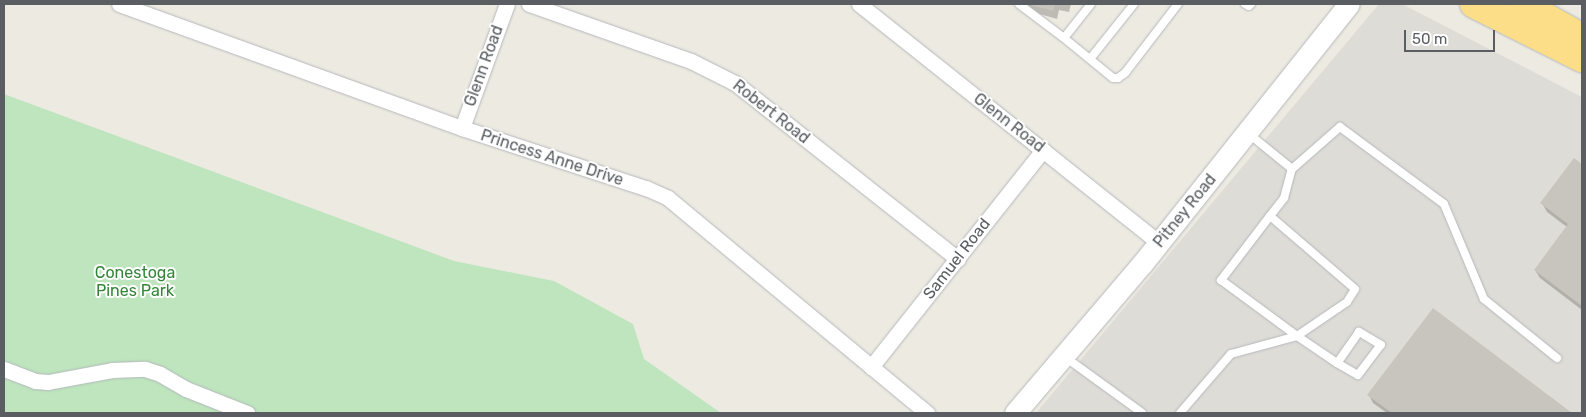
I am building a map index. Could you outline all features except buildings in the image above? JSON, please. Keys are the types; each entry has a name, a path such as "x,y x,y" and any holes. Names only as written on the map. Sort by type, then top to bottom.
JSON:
{"highway":[{"path":"1474,4 1582,58"},
{"path":"1532,10 1582,36"}],"main road":[{"name":"Pitney Road","path":"1016,413 1159,244 1349,4"}],"street":[{"name":"Princess Anne Drive","path":"118,4 462,128 646,188 668,198 927,413"},
{"name":"Glenn Road","path":"462,128 507,4"},
{"name":"Robert Road","path":"529,4 690,62 735,83 958,259"},
{"name":"Glenn Road","path":"859,4 1159,244"},
{"name":"Samuel Road","path":"871,367 1043,150"},
{"path":"4,369 35,381 48,382 112,370 145,369 160,374 202,396 247,413"}],"lane":[{"path":"1019,4 1114,78 1122,77 1178,4"},
{"path":"1064,38 1091,4"},
{"path":"1090,60 1134,4"},
{"path":"1245,4 1249,6 1251,4"},
{"path":"1337,363 1360,332 1381,345 1358,375 1337,363 1297,336 1221,280 1284,198 1292,169 1340,127 1444,204 1484,300 1557,358"},
{"path":"1247,132 1292,169"},
{"path":"1180,413 1231,354 1297,336 1347,302 1355,289 1270,216"},
{"path":"1064,357 1142,413"}],"shaded area":[{"path":"1379,4 1402,4 1582,97 1582,413 1036,413"}],"green space":[{"name":"Conestoga Pines Park","path":"4,94 454,261 554,281 633,324 644,359 721,413 4,413"}]}
